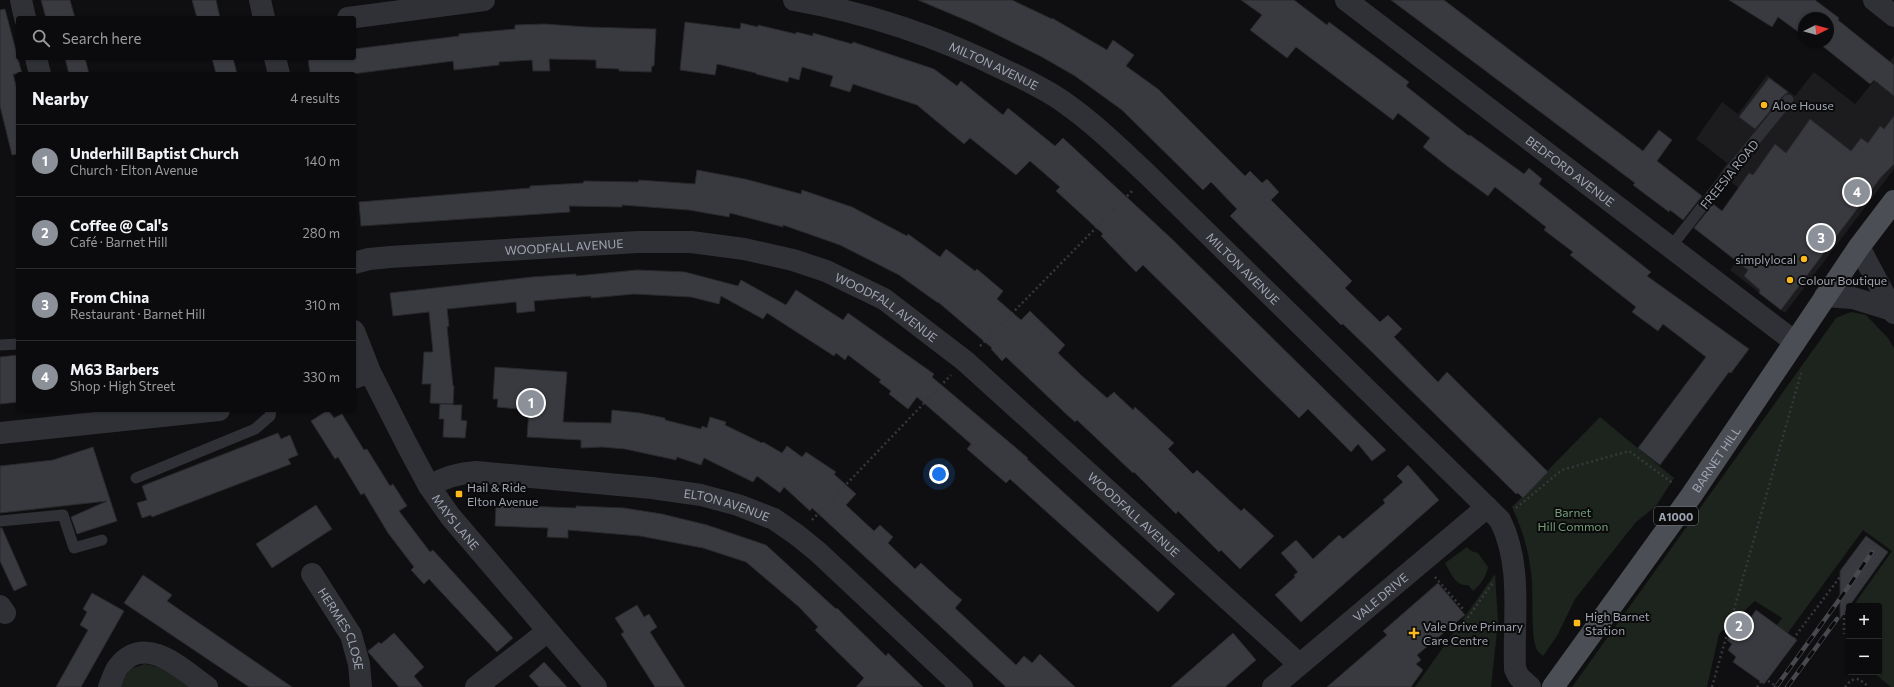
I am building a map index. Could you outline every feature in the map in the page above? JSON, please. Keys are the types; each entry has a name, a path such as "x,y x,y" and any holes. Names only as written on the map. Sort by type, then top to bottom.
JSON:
{"main road":[{"name":"A1000","path":"1859,247 1894,201"},
{"name":"BARNET HILL","path":"1553,687 1691,496 1859,247"}],"street":[{"path":"21,0 25,16"},
{"path":"260,0 264,16"},
{"path":"356,17 484,0"},
{"name":"MILTON AVENUE","path":"794,0 830,6 918,32 994,64 1064,102 1095,126 1148,175 1500,520 1506,533 1515,581 1517,610 1515,669 1519,677 1530,687"},
{"name":"BEDFORD AVENUE","path":"1346,0 1795,342"},
{"path":"1874,0 1894,16"},
{"path":"36,60 40,72"},
{"path":"276,60 278,72"},
{"name":"WOODFALL AVENUE","path":"356,262 369,259 390,257 638,242 691,242 744,249 793,260 826,271 884,299 965,361 1299,664"},
{"path":"1859,247 1893,311"},
{"path":"1825,296 1853,298 1893,311"},
{"name":"MAYS LANE","path":"356,342 362,375 429,486 450,516 596,687"},
{"path":"0,433 102,416 180,412"},
{"name":"ELTON AVENUE","path":"429,486 444,477 460,472 476,472 652,488 701,495 738,505 774,519 798,535 962,687"},
{"name":"VALE DRIVE","path":"1273,687 1487,507"},
{"name":"HERMES CLOSE","path":"312,574 351,635 359,664 361,687"},
{"path":"476,687 548,631"},
{"path":"109,687 117,668 123,662 130,656 146,652 164,657 207,687"}],"lane":[{"name":"FREESIA ROAD","path":"1670,248 1788,100"},
{"path":"0,345 16,344"},
{"path":"136,478 255,429 270,416 271,412"},
{"path":"0,521 63,515 74,548 102,540"}],"path":[{"path":"1712,687 1802,369"},
{"path":"1512,510 1562,470 1629,451 1674,485"},
{"path":"1757,687 1867,541 1883,552 1844,610 1844,634"},
{"path":"1434,576 1463,609"},
{"path":"1462,626 1496,579"},
{"path":"1732,616 1734,629"},
{"path":"1764,678 1777,687"},
{"path":"1845,687 1851,680 1859,679 1869,687"}],"shaded area":[{"path":"1894,56 1894,169 1785,313 1730,270 1769,213 1720,173 1727,163 1696,139 1722,102 1738,114 1767,75 1795,96 1814,72 1855,104"}],"green space":[{"path":"1851,312 1866,315 1888,338 1894,348 1894,687 1891,687 1877,675 1882,675 1882,603 1855,603 1892,551 1863,530 1765,664 1755,656 1782,618 1755,601 1719,634 1707,687 1572,687 1836,318"},
{"name":"Barnet Hill Common","path":"1600,417 1674,478 1656,506 1636,522 1575,599 1557,636 1543,656 1537,650 1535,643 1532,580 1528,555 1522,531 1512,507"},
{"path":"1467,547 1471,551 1478,553 1488,567 1483,580 1473,591 1468,585 1460,584 1457,581 1445,563"},
{"path":"1495,574 1498,622 1491,687 1415,687"},
{"path":"145,664 158,667 176,676 192,687 118,687 130,669"}],"building":[{"path":"41,0 70,0 74,16 45,16"},
{"path":"192,0 216,0 220,16 196,16"},
{"path":"918,0 1012,0 1052,18 1107,50 1113,40 1134,55 1126,66 1158,89 1245,176 1250,171 1262,183 1267,179 1279,192 1271,200 1352,281 1345,288 1380,322 1388,315 1402,329 1394,337 1438,382 1447,372 1548,472 1523,498 1518,493 1516,494 1376,356 1343,324 1341,325 1230,216 1237,209 1211,182 1203,190 1122,110 1075,76 1042,57 975,24"},
{"path":"1241,0 1294,0 1327,25 1329,22 1409,82 1406,86 1469,136 1470,135 1524,174 1529,168 1542,179 1539,184 1651,272 1647,276 1749,349 1731,373 1729,372 1660,465 1638,448 1706,357 1663,324 1658,331 1632,312 1636,307 1570,255 1573,252 1544,230 1546,227 1495,187 1488,196 1423,147 1430,138 1398,113 1393,120 1296,47 1287,58 1250,30 1262,15"},
{"path":"1391,0 1444,0 1643,151 1659,130 1672,140 1657,161 1702,196 1683,220 1670,210 1669,212 1633,185 1635,183"},
{"path":"1729,0 1815,0 1831,12 1798,12 1798,32 1778,17 1772,27"},
{"path":"5,9 16,51 16,60 18,60 21,72 16,72 16,74 13,74 16,85 16,154 12,155 0,106 0,10"},
{"path":"1834,14 1839,18 1838,20 1894,65 1894,96 1874,80 1870,84 1825,48 1834,48"},
{"path":"685,22 740,29 741,23 758,27 758,25 796,34 796,32 813,36 813,33 852,44 853,42 934,69 957,86 961,81 1003,115 1008,108 1055,146 1063,138 1173,240 1386,450 1372,461 1358,444 1351,452 1308,409 1299,418 1143,265 1136,272 1101,236 1103,234 1056,191 1060,187 1030,161 1016,175 970,138 964,144 917,105 853,84 850,92 830,86 833,76 802,67 799,80 789,77 788,82 717,64 715,75 680,70"},
{"path":"544,24 656,29 654,66 652,66 651,72 619,71 619,69 596,68 596,60 549,59 550,71 533,71 532,60 499,62 499,65 454,70 453,61 356,73 356,72 310,72 308,60 356,60 356,49 459,36 459,34 515,29 515,25"},
{"path":"66,60 86,60 88,72 68,72"},
{"path":"212,60 234,60 236,72 216,72"},
{"name":"Aloe House","path":"1769,78 1788,92 1755,129 1739,117"},
{"path":"1894,116 1894,164 1882,176 1781,310 1759,293 1760,290 1744,276 1748,270 1694,228 1713,204 1722,211 1749,173 1753,175 1775,144 1786,153 1810,119 1851,151 1861,138 1868,143 1880,126 1884,129"},
{"path":"697,170 745,179 801,194 802,190 852,207 907,236 908,234 940,257 946,249 975,271 977,269 1003,291 997,299 1021,320 1030,311 1065,345 1058,353 1081,375 1107,398 1114,392 1133,410 1135,407 1174,443 1168,449 1193,474 1197,470 1241,511 1244,508 1274,536 1240,569 1221,550 1219,552 1178,511 1176,514 1134,472 1133,473 1077,420 1075,422 1006,357 1002,361 991,349 992,348 938,302 899,275 840,245 783,225 783,227 730,213 729,217 689,210 622,205 622,207 569,206 570,212 361,226 359,202 530,188 530,186 583,183 584,181 638,182 639,180 695,184"},
{"path":"637,270 685,272 738,286 741,280 786,305 796,290 843,320 848,313 934,374 932,377 1028,458 1027,459 1175,594 1158,612 1010,479 1006,483 967,449 971,444 917,397 908,409 889,394 891,391 879,382 881,380 848,355 845,360 836,353 834,356 767,313 763,319 721,296 719,304 691,297 634,294 534,301 535,311 517,313 516,302 447,309 449,326 447,327 454,386 453,405 462,405 461,420 467,421 465,438 443,437 444,419 439,419 440,404 453,404 430,403 431,384 422,384 424,352 433,352 429,312 393,316 390,293 532,277 576,274 576,276"},
{"path":"16,355 16,402 0,404 0,357"},
{"path":"495,367 567,372 563,422 611,423 612,410 640,413 665,418 665,420 701,429 702,426 707,428 710,417 726,422 725,425 762,443 763,442 782,453 787,446 802,457 806,452 836,472 834,474 856,494 846,505 874,531 880,525 893,537 888,543 915,569 921,563 962,600 955,608 1016,665 1024,656 1032,663 1040,654 1075,687 1006,687 812,508 810,511 784,487 780,493 757,476 753,482 704,458 701,465 677,457 676,460 625,449 602,447 581,448 581,440 527,437 529,410 497,407 498,399 493,399"},
{"path":"325,412 330,412 334,418 342,414 364,450 367,449 390,486 393,484 407,506 399,511 430,552 433,550 513,638 497,652 429,579 424,584 411,570 414,567 388,533 364,493 361,495 338,457 335,459 311,421"},
{"path":"278,433 281,439 290,435 298,455 288,459 291,464 152,517 151,515 142,518 137,503 147,500 142,486"},
{"path":"93,447 117,521 77,534 71,517 107,501 0,513 0,466 53,460"},
{"path":"1408,465 1439,500 1301,622 1275,595 1295,577 1294,575 1298,572 1281,553 1296,540 1313,559 1339,535 1343,539 1385,503 1383,500 1403,482 1397,476"},
{"path":"316,505 332,529 272,568 256,544"},
{"path":"496,505 624,508 662,514 707,525 766,545 836,609 837,608 886,656 888,653 923,687 856,687 864,678 815,630 818,627 799,607 746,562 703,548 640,536 568,530 568,538 547,537 548,528 495,526"},
{"path":"0,528 2,528 27,585 14,591 0,561"},
{"path":"1866,536 1888,552 1851,603 1846,603 1846,611 1840,619 1840,571"},
{"path":"143,575 172,595 167,601 292,687 249,687 124,603"},
{"name":"Vale Drive Primary Care Centre","path":"1438,583 1465,615 1417,655 1421,660 1416,664 1423,670 1411,687 1327,687 1387,635 1383,631"},
{"path":"92,593 124,611 81,687 56,687 88,630 80,625 87,612 83,609"},
{"path":"637,605 644,617 649,614 657,627 650,632 685,687 655,687 621,634 624,632 615,618"},
{"path":"1756,610 1797,640 1764,684 1733,662 1736,657 1728,650 1732,644 1727,640 1741,620 1746,624"},
{"path":"394,633 424,667 414,676 423,687 399,687 369,653 368,651 379,642 381,644"},
{"path":"1233,633 1256,660 1225,687 1171,687"},
{"path":"544,662 567,687 539,687 529,676"}],"railway":[{"path":"1776,687 1872,552"},
{"path":"1787,687 1837,619"}],"place":[{"name":"Aloe House","path":"1764,105"},
{"name":"M63 Barbers","path":"1857,192"},
{"name":"From China","path":"1821,238"},
{"name":"simplylocal","path":"1804,259"},
{"name":"Colour Boutique","path":"1790,280"},
{"name":"Underhill Baptist Church","path":"531,403"},
{"name":"Hail & Ride Elton Avenue","path":"459,494"},
{"name":"High Barnet Station","path":"1577,623"},
{"name":"Coffee @ Cal's","path":"1739,626"},
{"name":"Vale Drive Primary Care Centre","path":"1414,633"}]}
